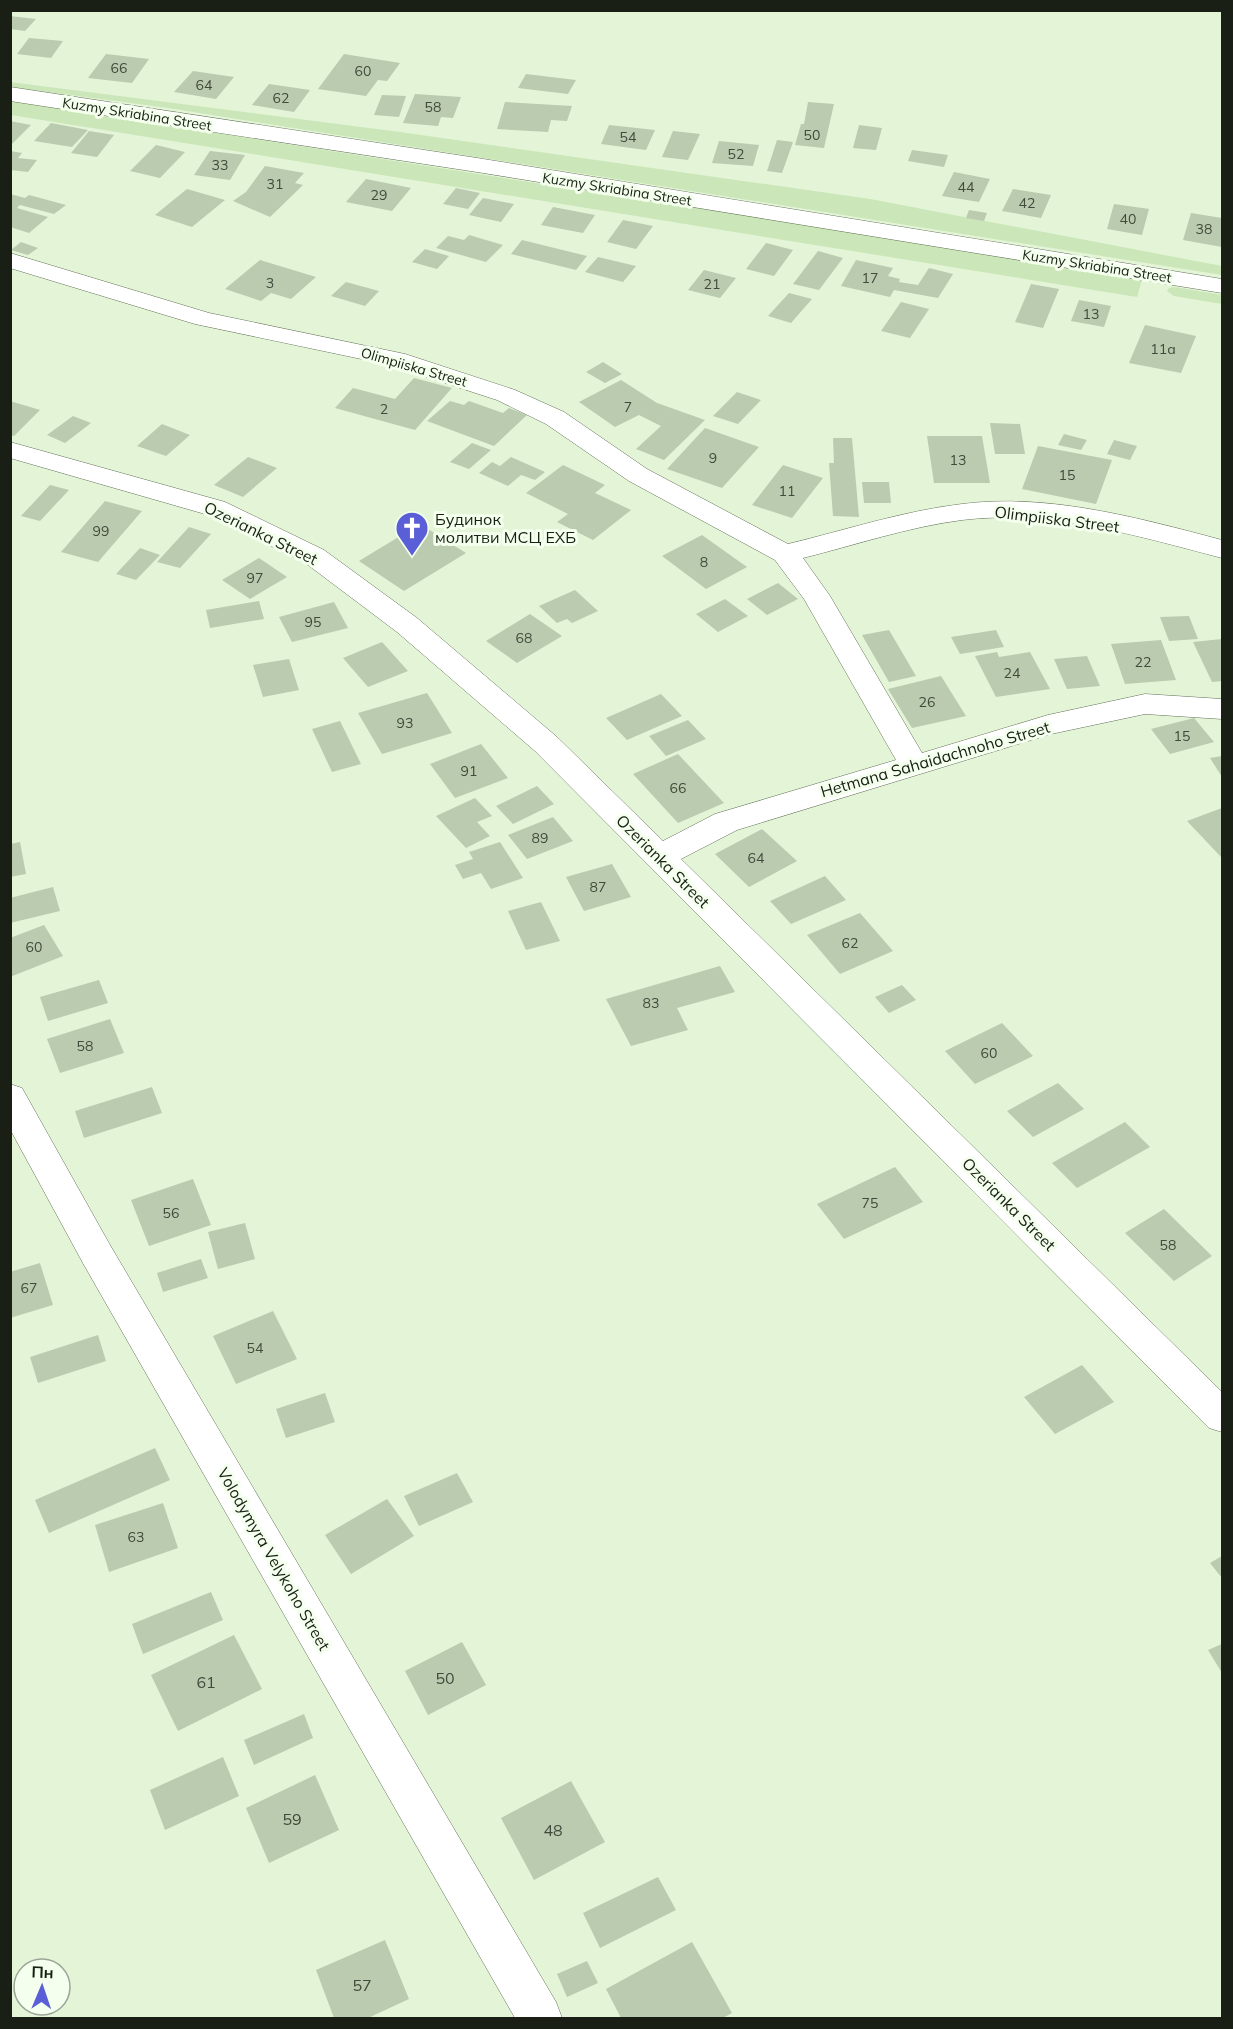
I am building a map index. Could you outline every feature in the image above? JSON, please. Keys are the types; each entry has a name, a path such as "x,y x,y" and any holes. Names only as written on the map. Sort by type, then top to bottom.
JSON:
{"street":[{"name":"Kuzmy Skriabina Street","path":"10,94 477,165 1222,286"},
{"name":"Olimpiiska Street","path":"10,260 204,319 396,359 506,395 555,418 638,475 785,554 816,596 914,765"},
{"name":"Ozerianka Street","path":"10,450 215,508 314,556 407,625 537,737 1222,1416"},
{"name":"Olimpiiska Street","path":"785,554 963,512 1004,509 1086,519 1177,537 1222,549"},
{"name":"Hetmana Sahaidachnoho Street","path":"659,857 726,822 1048,725 1145,704 1222,708"},
{"name":"Volodymyra Velykoho Street","path":"10,1097 97,1255 540,2019"}],"green space":[{"path":"10,82 400,132 870,199 1222,266 1222,275 168,108 11,87"},
{"path":"10,101 895,239 1142,280 1137,297 11,115"},
{"path":"1175,287 1222,295 1222,304 1174,296 1167,291"}],"building":[{"path":"10,16 36,19 25,31 10,29"},
{"path":"29,38 63,41 51,58 17,54"},
{"path":"106,54 149,59 132,83 88,78"},
{"path":"344,54 400,63 387,81 378,80 366,96 318,89"},
{"path":"193,71 234,77 216,99 174,92"},
{"path":"526,74 576,80 568,94 518,88"},
{"path":"269,84 310,90 294,112 252,105"},
{"path":"415,94 461,97 453,118 441,117 438,126 403,123"},
{"path":"382,95 406,96 399,117 374,115"},
{"path":"505,102 572,106 567,121 551,120 548,132 497,129"},
{"path":"808,102 834,104 824,148 795,145 801,124 804,124"},
{"path":"10,121 31,125 10,146"},
{"path":"51,123 88,130 72,147 34,141"},
{"path":"609,125 655,130 646,150 601,144"},
{"path":"859,125 882,128 876,150 853,148"},
{"path":"89,131 114,135 97,157 71,153"},
{"path":"673,131 700,134 688,160 662,157"},
{"path":"777,140 793,142 782,173 767,171"},
{"path":"719,141 759,145 753,166 712,163"},
{"path":"156,145 185,152 160,178 130,171"},
{"path":"912,150 948,155 944,167 908,161"},
{"path":"10,151 22,153 18,158 37,160 28,172 10,170"},
{"path":"210,151 245,155 230,180 194,175"},
{"path":"265,166 304,173 295,183 303,185 270,217 233,201 246,192"},
{"path":"954,172 990,179 979,202 942,196"},
{"path":"366,179 411,188 392,211 346,202"},
{"path":"456,188 480,193 468,209 443,204"},
{"path":"187,189 225,200 192,227 155,215"},
{"path":"1013,189 1051,195 1041,218 1002,211"},
{"path":"10,194 25,198 29,195 66,205 54,214 20,205 17,208 48,217 29,233 10,227"},
{"path":"483,198 514,204 501,222 469,215"},
{"path":"1114,204 1149,209 1142,235 1107,229"},
{"path":"553,207 595,215 583,233 541,225"},
{"path":"969,210 987,213 984,221 966,218"},
{"path":"1191,213 1222,218 1222,247 1183,240"},
{"path":"623,220 653,226 636,249 607,242"},
{"path":"469,235 503,245 486,262 436,248 448,236 464,240"},
{"path":"522,240 587,256 576,270 511,254"},
{"path":"21,242 38,248 28,255 11,250"},
{"path":"766,243 793,250 774,276 746,269"},
{"path":"425,249 449,256 437,269 412,262"},
{"path":"818,251 843,258 819,290 793,284"},
{"path":"598,257 636,266 623,282 585,272"},
{"path":"260,260 316,277 291,299 271,293 261,301 225,289"},
{"path":"856,260 893,268 888,276 900,279 899,282 918,285 929,268 953,274 938,298 894,290 890,297 841,286"},
{"path":"704,270 736,278 720,298 688,290"},
{"path":"346,282 379,291 365,306 331,296"},
{"path":"1031,284 1059,289 1043,328 1015,322"},
{"path":"789,293 812,299 791,323 768,316"},
{"path":"1079,300 1111,306 1104,327 1071,321"},
{"path":"901,302 929,309 910,338 881,331"},
{"path":"1145,325 1196,336 1181,373 1129,363"},
{"path":"603,362 622,374 605,383 586,372"},
{"path":"414,378 452,388 415,430 335,408 353,388 395,399"},
{"path":"621,380 657,403 705,420 664,460 636,449 661,426 639,415 615,427 579,402"},
{"path":"737,392 761,400 738,424 713,416"},
{"path":"10,401 40,410 14,436 10,435"},
{"path":"450,401 464,405 469,401 503,413 509,408 527,415 494,446 427,421"},
{"path":"73,416 91,423 65,443 47,435"},
{"path":"990,423 1020,424 1025,454 995,454"},
{"path":"162,424 190,435 166,456 137,446"},
{"path":"705,428 759,447 722,488 667,469"},
{"path":"1064,434 1087,440 1081,450 1058,445"},
{"path":"927,436 982,436 990,483 934,483"},
{"path":"833,438 852,438 859,517 833,516 829,463 834,463"},
{"path":"1114,440 1137,446 1130,460 1107,454"},
{"path":"472,443 491,450 469,469 450,462"},
{"path":"1038,446 1112,460 1096,504 1022,489"},
{"path":"248,457 277,468 243,497 214,485"},
{"path":"511,457 545,472 535,480 521,475 508,486 479,473 492,462 500,466"},
{"path":"563,465 605,485 595,493 631,510 593,540 557,522 568,514 526,493"},
{"path":"783,465 823,478 792,518 752,505"},
{"path":"862,482 889,482 891,503 864,503"},
{"path":"50,485 69,490 40,521 21,516"},
{"path":"105,501 142,511 98,562 61,552"},
{"name":"Будинок молитви МСЦ ЕХБ","path":"420,524 466,553 404,591 359,561"},
{"path":"189,527 211,534 180,568 157,562"},
{"path":"702,535 747,567 706,589 662,556"},
{"path":"140,548 160,555 136,580 116,574"},
{"path":"259,558 287,577 250,599 222,580"},
{"path":"778,583 798,599 767,615 747,599"},
{"path":"575,590 598,611 572,623 567,619 557,623 539,606"},
{"path":"725,599 748,616 718,632 696,614"},
{"path":"259,601 264,619 210,628 206,610"},
{"path":"334,602 348,628 292,642 279,617"},
{"path":"530,614 562,636 517,663 486,641"},
{"path":"1189,616 1198,639 1169,641 1160,617"},
{"path":"889,630 916,676 889,682 862,635"},
{"path":"996,630 1004,647 960,654 951,637"},
{"path":"1222,639 1222,681 1212,682 1193,642"},
{"path":"1161,640 1176,680 1125,684 1111,644"},
{"path":"382,642 408,671 368,687 343,658"},
{"path":"997,652 999,657 1030,652 1050,689 996,697 975,656"},
{"path":"1087,656 1100,686 1067,689 1054,659"},
{"path":"289,659 299,690 263,697 253,665"},
{"path":"941,676 966,716 912,728 888,689"},
{"path":"427,693 452,733 382,754 358,713"},
{"path":"661,694 682,716 627,740 606,718"},
{"path":"1194,718 1214,742 1170,754 1151,729"},
{"path":"688,720 706,739 666,756 649,736"},
{"path":"340,721 361,764 332,772 312,729"},
{"path":"481,744 508,778 455,798 430,764"},
{"path":"678,754 724,803 678,823 633,774"},
{"path":"1222,756 1222,777 1210,758"},
{"path":"537,786 554,804 513,824 496,806"},
{"path":"475,798 492,816 477,822 490,836 466,848 436,816"},
{"path":"1222,808 1222,858 1187,821"},
{"path":"553,817 573,841 527,859 508,835"},
{"path":"762,829 797,861 749,887 715,854"},
{"path":"20,842 26,874 10,877 10,844"},
{"path":"500,842 523,878 491,889 481,873 463,879 455,865 473,859 469,852"},
{"path":"612,864 631,897 584,911 566,877"},
{"path":"825,876 846,900 791,924 770,901"},
{"path":"53,887 60,911 10,923 10,898"},
{"path":"541,902 560,941 526,950 508,911"},
{"path":"860,913 893,951 840,974 807,935"},
{"path":"44,925 63,956 10,977 10,938"},
{"path":"720,966 735,992 677,1008 688,1030 631,1046 606,999"},
{"path":"99,980 108,1003 48,1021 40,997"},
{"path":"902,985 916,1000 889,1013 875,997"},
{"path":"110,1019 124,1053 60,1073 47,1039"},
{"path":"1002,1023 1033,1056 975,1084 945,1051"},
{"path":"1058,1083 1084,1109 1033,1137 1007,1111"},
{"path":"152,1087 162,1113 84,1138 75,1111"},
{"path":"1125,1122 1150,1147 1077,1188 1052,1163"},
{"path":"895,1167 923,1202 844,1239 817,1204"},
{"path":"193,1179 211,1225 149,1246 131,1200"},
{"path":"1164,1209 1212,1256 1174,1281 1125,1233"},
{"path":"245,1223 255,1259 218,1269 208,1232"},
{"path":"201,1259 208,1278 163,1292 157,1273"},
{"path":"40,1263 53,1305 10,1318 10,1272"},
{"path":"273,1311 297,1359 236,1384 213,1336"},
{"path":"98,1335 106,1361 38,1383 30,1357"},
{"path":"1082,1365 1114,1402 1055,1434 1024,1397"},
{"path":"325,1393 335,1422 286,1438 276,1409"},
{"path":"155,1448 170,1480 49,1533 35,1500"},
{"path":"457,1473 473,1502 419,1526 404,1496"},
{"path":"387,1499 414,1536 351,1574 325,1535"},
{"path":"163,1503 178,1548 109,1572 95,1525"},
{"path":"1222,1556 1222,1578 1210,1563"},
{"path":"211,1592 223,1620 143,1654 132,1624"},
{"path":"234,1635 262,1689 178,1731 151,1675"},
{"path":"462,1642 486,1685 428,1715 405,1671"},
{"path":"1222,1644 1222,1673 1208,1650"},
{"path":"304,1714 313,1738 254,1765 244,1740"},
{"path":"223,1757 239,1796 165,1830 150,1790"},
{"path":"315,1775 339,1830 269,1863 246,1808"},
{"path":"571,1781 605,1842 534,1880 501,1818"},
{"path":"658,1877 676,1910 600,1948 583,1913"},
{"path":"385,1940 409,1999 368,2018 334,2018 316,1970"},
{"path":"692,1942 732,2013 723,2018 621,2018 606,1989"},
{"path":"587,1961 598,1983 567,1997 557,1974"}],"place":[{"name":"Будинок молитви МСЦ ЕХБ","path":"412,557"}]}
